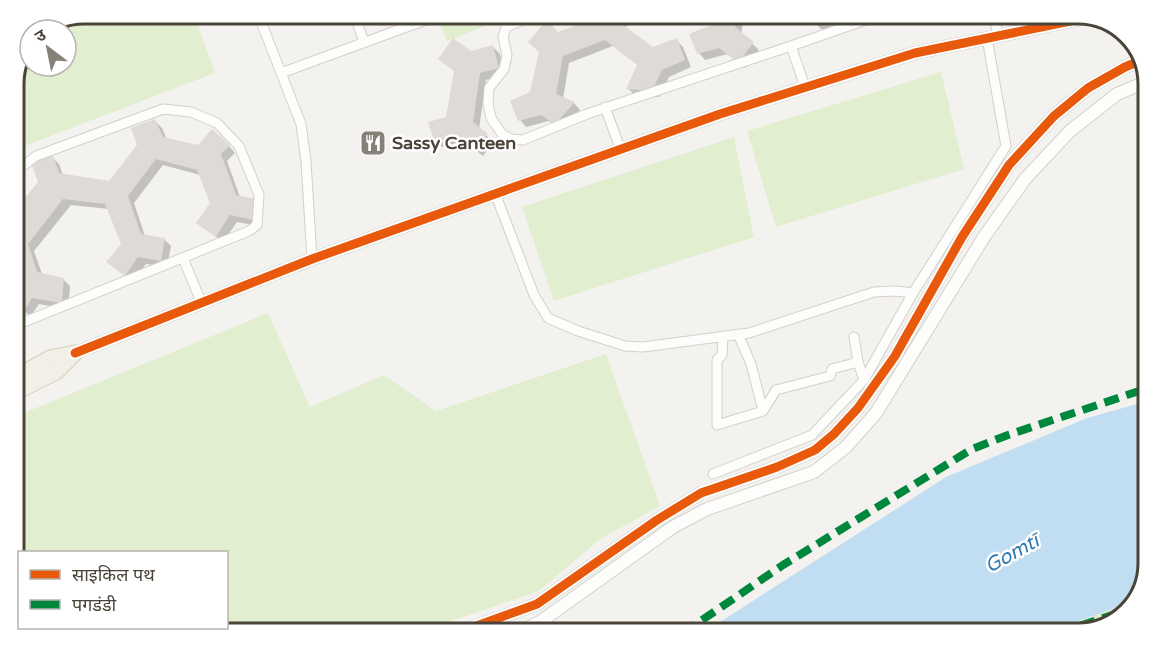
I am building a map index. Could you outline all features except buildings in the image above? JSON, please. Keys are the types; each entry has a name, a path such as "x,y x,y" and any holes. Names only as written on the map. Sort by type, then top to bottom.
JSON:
{"main road":[{"path":"24,372 50,358 75,353"},
{"path":"24,388 56,372 75,353"}],"street":[{"path":"262,24 301,124 306,161 312,259"},
{"path":"358,24 364,42"},
{"path":"281,73 414,24"},
{"path":"514,24 506,27 503,37 507,55 504,69 489,88 488,105 492,118 502,134 511,139 523,140 605,107 855,24"},
{"path":"713,474 812,435 864,380 913,293 1006,146 992,24"},
{"path":"75,353 312,259 720,114 915,53 1054,24"},
{"path":"791,46 805,87"},
{"path":"485,623 537,604 657,520 701,493 777,467 821,445 858,408 895,356 962,237 1009,165 1054,116 1088,88 1134,63"},
{"path":"538,623 673,527 707,508 813,472 846,447 876,412 984,237 1025,179 1070,131 1118,94 1138,85"},
{"path":"605,107 620,148"},
{"path":"24,165 36,156 163,109 191,112 217,123 239,146 259,195 257,225 249,231 24,322"},
{"path":"495,193 534,295 548,318 578,331 625,346 643,347 749,333 874,292 913,293"},
{"path":"183,258 202,304"},
{"path":"738,334 752,364 763,411"},
{"path":"723,336 722,355 717,360 717,425 763,411 776,390 830,376 832,369 858,362"},
{"path":"854,337 864,380"}],"lane":[{"path":"1032,24 1033,28"}],"green space":[{"path":"84,24 198,24 215,73 24,146 24,78 78,78 78,25"},
{"path":"440,24 490,24 447,41"},
{"path":"941,72 964,169 776,227 747,131"},
{"path":"734,137 754,237 554,301 522,207"},
{"path":"268,313 310,407 384,375 436,411 606,354 660,506 599,540 539,591 445,623 228,623 228,551 24,551 24,413"},
{"path":"1118,607 1094,621 1073,623"}],"water":[{"name":"Gomtī","path":"1138,404 1138,563 1136,579 1130,593 1118,607 1073,623 719,623 946,477 1087,418"}],"marked path":[{"path":"698,623 783,565 972,449 1138,391"}],"cycle path":[{"path":"75,353 312,259 720,114 915,53 1056,24"},
{"path":"485,623 537,604 657,520 701,493 777,467 815,450 834,434 858,408 895,356 962,237 1009,165 1054,116 1088,88 1134,63"}],"place":[{"name":"Sassy Canteen","path":"373,143"}]}
